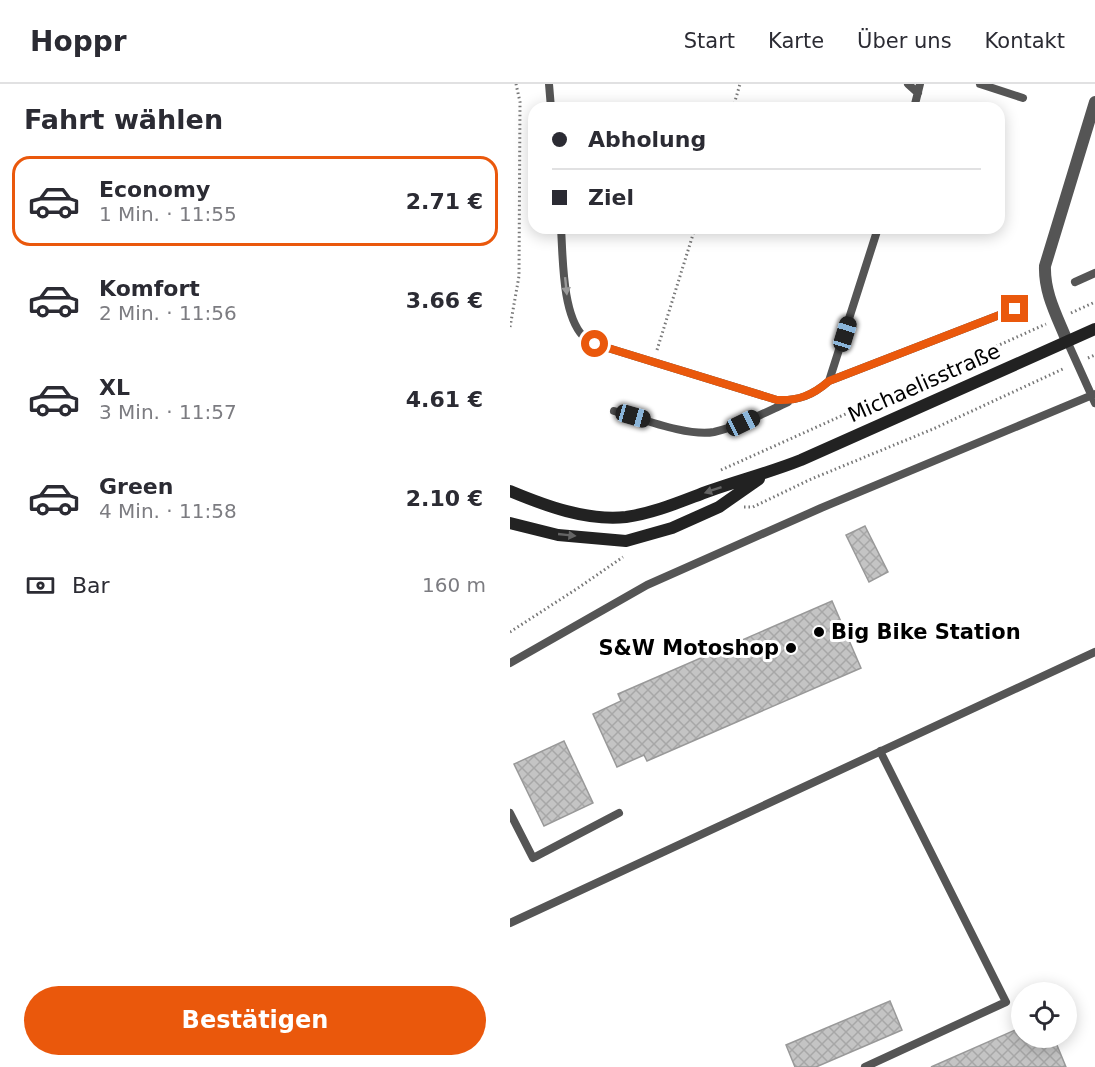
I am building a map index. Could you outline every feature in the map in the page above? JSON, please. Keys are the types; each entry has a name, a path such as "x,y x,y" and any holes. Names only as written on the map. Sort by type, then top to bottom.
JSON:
{"street":[{"path":"1067,341 1044,282 1045,266 1095,102"},
{"name":"Michaelisstraße","path":"510,491 565,510 589,515 625,517 668,507 711,490 769,473 1095,329"},
{"name":"Michaelisstraße","path":"510,523 558,535 626,541 672,528 718,507 769,473"}],"lane":[{"path":"549,84 550,102"},
{"path":"909,84 919,89"},
{"path":"980,84 1023,98"},
{"path":"561,234 566,293 574,320 583,336 595,344 777,400 806,397 829,381 1015,309"},
{"path":"829,381 876,234"},
{"path":"1075,282 1095,273"},
{"path":"510,664 647,585 821,508 1094,397 1067,341"},
{"path":"614,411 689,432 712,432 743,423 791,400"},
{"path":"510,923 1095,652"},
{"path":"865,1067 1005,1002 880,751"},
{"path":"510,813 533,858 620,813"}],"path":[{"path":"510,327 519,276 520,102 516,84"},
{"path":"735,102 740,84"},
{"path":"654,361 693,234"},
{"path":"711,474 1095,302"},
{"path":"718,507 753,507 809,480 933,429 1095,355"},
{"path":"510,632 625,556 626,541"}],"building":[{"path":"865,526 888,572 869,582 846,535"},
{"path":"832,601 861,668 647,761 644,755 617,767 593,714 621,701 618,694"},
{"path":"564,741 593,803 544,826 514,764"},
{"path":"890,1001 902,1030 816,1067 795,1067 786,1045"},
{"path":"1011,1032 1011,1048 1058,1048 1066,1067 931,1067"}],"place":[{"name":"Big Bike Station","path":"819,632"},
{"name":"S&W Motoshop","path":"791,648"}],"route":[{"path":"595,344 777,400 791,400 806,397 829,381 1015,309"}]}
